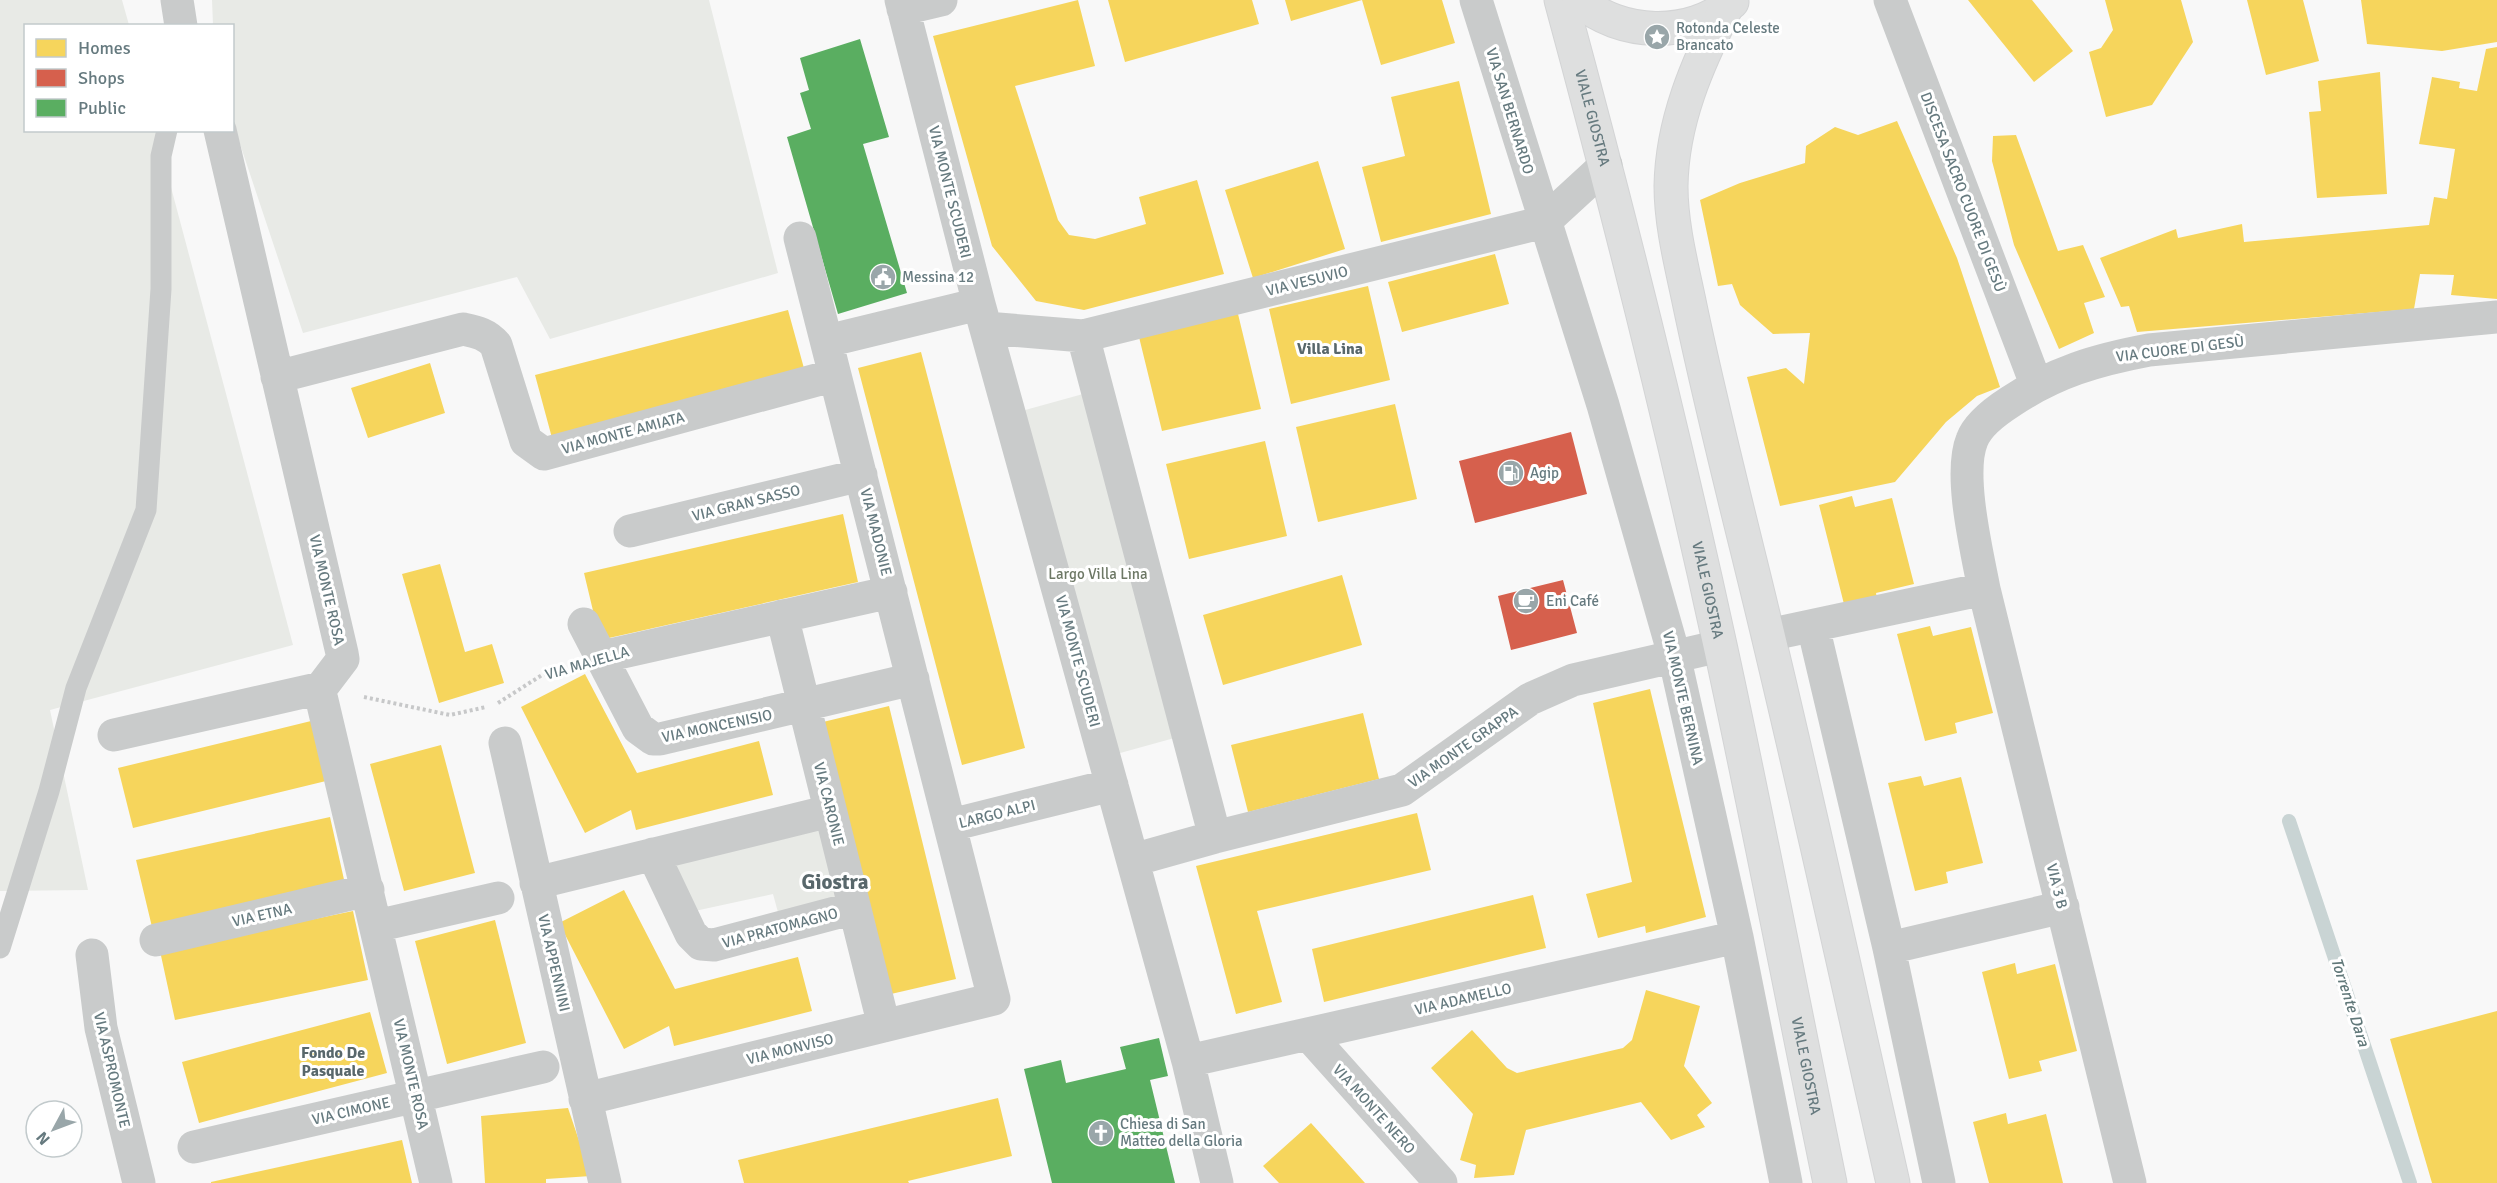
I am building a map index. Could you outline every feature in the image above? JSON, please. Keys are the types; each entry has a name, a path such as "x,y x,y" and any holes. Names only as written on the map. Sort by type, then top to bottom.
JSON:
{"main road":[{"name":"VIALE GIOSTRA","path":"1562,0 1662,390 1720,646 1830,1183"},
{"path":"1579,0 1590,10 1621,24 1646,29 1671,28 1700,20 1730,4"},
{"path":"1730,4 1704,50 1687,94 1673,159 1671,188 1680,256 1705,379 1768,635 1893,1183"}],"street":[{"path":"177,0 181,24"},
{"path":"902,5 941,0"},
{"name":"VIA SAN BERNARDO","path":"1476,0 1544,222"},
{"name":"DISCESA SACRO CUORE DI GESÙ","path":"1890,0 2036,384"},
{"name":"VIA MONTE SCUDERI","path":"902,5 982,316 1188,1061 1216,1183"},
{"name":"VIA MONTE ROSA","path":"220,132 342,653 342,659 321,688 436,1183"},
{"name":"VIA VESUVIO","path":"827,341 982,316 1083,336 1544,222 1606,165"},
{"name":"VIA MONTE BERNINA","path":"1544,222 1603,405 1674,656 1737,937 1786,1183"},
{"name":"VIA MADONIE","path":"800,238 951,825"},
{"name":"VIA CUORE DI GESÙ","path":"1984,589 1968,488 1968,457 1972,439 1983,424 2000,408 2036,384 2067,370 2104,358 2149,350 2497,317"},
{"name":"VIA MONTE AMIATA","path":"277,377 463,329 478,332 489,337 496,345 526,441 544,454 836,375"},
{"path":"1083,336 1215,837"},
{"name":"VIA GRAN SASSO","path":"630,531 861,475"},
{"path":"1768,635 1984,589"},
{"name":"VIA 3 B","path":"1984,589 2130,1183"},
{"name":"VIA MAJELLA","path":"601,657 891,592"},
{"name":"VIA CARONIE","path":"782,616 884,1026"},
{"name":"VIA MONCENISIO","path":"584,624 638,728 653,739 913,679"},
{"path":"1813,626 1889,948 1939,1183"},
{"name":"VIA MONTE GRAPPA","path":"1133,860 1402,790 1508,714 1550,689 1573,680 1720,646"},
{"path":"114,735 321,688"},
{"name":"VIA APPENNINI","path":"505,743 604,1183"},
{"name":"LARGO ALPI","path":"994,999 951,825 1112,785"},
{"path":"536,883 830,811"},
{"name":"VIA PRATOMAGNO","path":"653,854 691,934 701,944 714,945 854,908"},
{"name":"VIA ETNA","path":"156,940 368,890"},
{"path":"376,926 498,898"},
{"path":"1889,948 2063,906"},
{"name":"VIA ADAMELLO","path":"1188,1061 1737,937"},
{"name":"VIA ASPROMONTE","path":"92,955 101,1028 139,1183"},
{"name":"VIA MONVISO","path":"585,1099 994,999"},
{"name":"VIA MONTE NERO","path":"1308,1034 1441,1183"},
{"name":"VIA CIMONE","path":"194,1147 543,1067"},
{"path":"1209,1150 1241,1183"}],"lane":[{"path":"0,948 49,791 76,688 146,510 161,289 161,156 167,132"}],"path":[{"name":"VIA MAJELLA","path":"321,688 450,715 496,705 542,675 601,657"}],"green space":[{"path":"0,0 122,0 129,24 24,24 24,132 156,132 293,645 50,710 88,890 0,891"},
{"path":"212,0 709,0 778,273 550,339 517,277 303,333 234,126 234,24 213,24"},
{"name":"Largo Villa Lina","path":"1083,394 1178,737 1113,755 1018,412"},
{"path":"830,811 854,908 782,927 773,894 681,914 653,854"}],"building: Homes":[{"path":"1078,0 1095,66 1015,86 1058,220 1069,235 1095,239 1146,224 1139,197 1197,180 1224,274 1084,310 1036,301 992,246 933,36"},
{"path":"1108,0 1252,0 1259,24 1125,62"},
{"path":"1285,0 1362,0 1291,21"},
{"path":"1362,0 1442,0 1455,43 1381,65"},
{"path":"1968,0 2032,0 2073,51 2034,82"},
{"path":"2105,0 2181,0 2193,42 2152,105 2106,117 2089,52 2101,48 2113,30"},
{"path":"2247,0 2303,0 2319,61 2266,75"},
{"path":"2361,0 2497,0 2497,42 2442,51 2367,44"},
{"path":"2497,47 2497,299 2451,295 2454,275 2420,274 2414,309 2137,332 2129,306 2121,307 2100,258 2176,229 2178,238 2242,224 2244,242 2429,225 2434,197 2447,199 2455,149 2419,144 2432,77 2460,82 2459,88 2477,91 2486,49"},
{"path":"2380,72 2387,194 2317,198 2309,112 2321,111 2318,81"},
{"path":"1459,81 1491,214 1381,242 1362,167 1405,156 1391,97"},
{"path":"1897,121 1957,258 2000,387 1977,396 1946,422 1895,482 1780,506 1747,377 1786,368 1804,384 1810,333 1773,334 1740,305 1732,284 1718,286 1700,200 1740,183 1805,163 1806,146 1835,127 1858,135"},
{"path":"2016,135 2058,251 2083,245 2105,297 2084,303 2094,333 2059,349 2014,245 1992,161 1993,136"},
{"path":"1318,161 1345,249 1253,278 1225,190"},
{"path":"1495,254 1509,304 1402,332 1388,282"},
{"path":"1368,286 1390,380 1291,404 1269,309"},
{"path":"788,310 805,372 552,438 535,375"},
{"path":"1238,314 1261,409 1162,431 1139,337"},
{"path":"921,352 1025,748 962,765 858,368"},
{"path":"430,363 445,413 368,438 351,388"},
{"path":"1395,404 1417,499 1318,522 1296,427"},
{"path":"1265,441 1287,536 1189,559 1166,464"},
{"path":"1852,496 1855,507 1892,498 1914,584 1876,593 1878,604 1846,612 1819,505"},
{"path":"843,514 858,582 600,640 584,573"},
{"path":"440,564 465,652 492,644 504,683 439,703 402,574"},
{"path":"1342,575 1362,645 1223,685 1203,615"},
{"path":"1930,626 1933,636 1971,627 1993,713 1955,723 1957,733 1925,741 1897,634"},
{"path":"585,674 637,773 759,741 773,795 636,830 631,810 585,833 521,707"},
{"path":"1650,689 1706,917 1646,933 1645,926 1598,938 1586,894 1632,882 1593,703"},
{"path":"889,706 956,979 891,994 823,722"},
{"path":"1363,713 1379,779 1248,812 1231,745"},
{"path":"311,721 326,781 133,828 118,768"},
{"path":"441,745 475,873 404,891 370,764"},
{"path":"1921,776 1924,786 1961,777 1983,863 1946,872 1948,883 1915,891 1888,783"},
{"path":"1417,813 1431,870 1257,911 1282,1002 1236,1014 1196,866"},
{"path":"330,817 345,884 152,927 136,860"},
{"path":"624,890 675,989 798,957 812,1011 674,1046 669,1026 624,1049 559,923"},
{"path":"1533,895 1546,948 1324,1002 1312,949"},
{"path":"353,911 368,980 175,1020 160,951"},
{"path":"495,920 526,1043 447,1064 415,941"},
{"path":"2015,963 2017,974 2055,964 2077,1051 2039,1061 2042,1071 2009,1079 1982,972"},
{"path":"1646,990 1700,1006 1684,1066 1712,1103 1697,1115 1705,1127 1671,1140 1641,1102 1526,1130 1514,1175 1474,1178 1476,1165 1460,1160 1473,1114 1431,1068 1472,1030 1507,1068 1517,1073 1623,1048 1632,1040"},
{"path":"2497,1011 2497,1183 2432,1183 2390,1039"},
{"path":"370,1012 387,1073 199,1123 182,1062"},
{"path":"998,1098 1012,1156 908,1181 909,1183 744,1183 738,1160"},
{"path":"568,1108 591,1176 546,1179 546,1183 485,1183 481,1116"},
{"path":"2006,1113 2008,1124 2046,1114 2063,1183 1989,1183 1973,1122"},
{"path":"1311,1123 1365,1183 1279,1183 1263,1166"},
{"path":"402,1140 412,1183 211,1183 211,1182"}],"building: Shops":[{"path":"1571,432 1587,494 1475,523 1459,461"},
{"path":"1563,580 1577,633 1511,650 1498,596"}],"building: Public":[{"path":"860,39 889,137 863,144 907,293 838,314 787,137 811,129 800,93 809,90 800,58"},
{"name":"Chiesa di San Matteo della Gloria","path":"1159,1038 1168,1076 1150,1080 1175,1183 1052,1183 1024,1069 1061,1060 1066,1083 1126,1069 1120,1047"}],"waterway":[{"name":"Torrente Dara","path":"2289,821 2410,1183"}],"place":[{"name":"Rotonda Celeste Brancato","path":"1657,37"},
{"name":"Messina 12","path":"883,277"},
{"name":"Agip","path":"1511,473"},
{"name":"Eni Café","path":"1526,601"},
{"name":"Chiesa di San Matteo della Gloria","path":"1101,1133"}],"district":[{"name":"Villa Lina","path":"1330,349"},
{"name":"Giostra","path":"835,882"},
{"name":"Fondo De Pasquale","path":"333,1062"}]}
